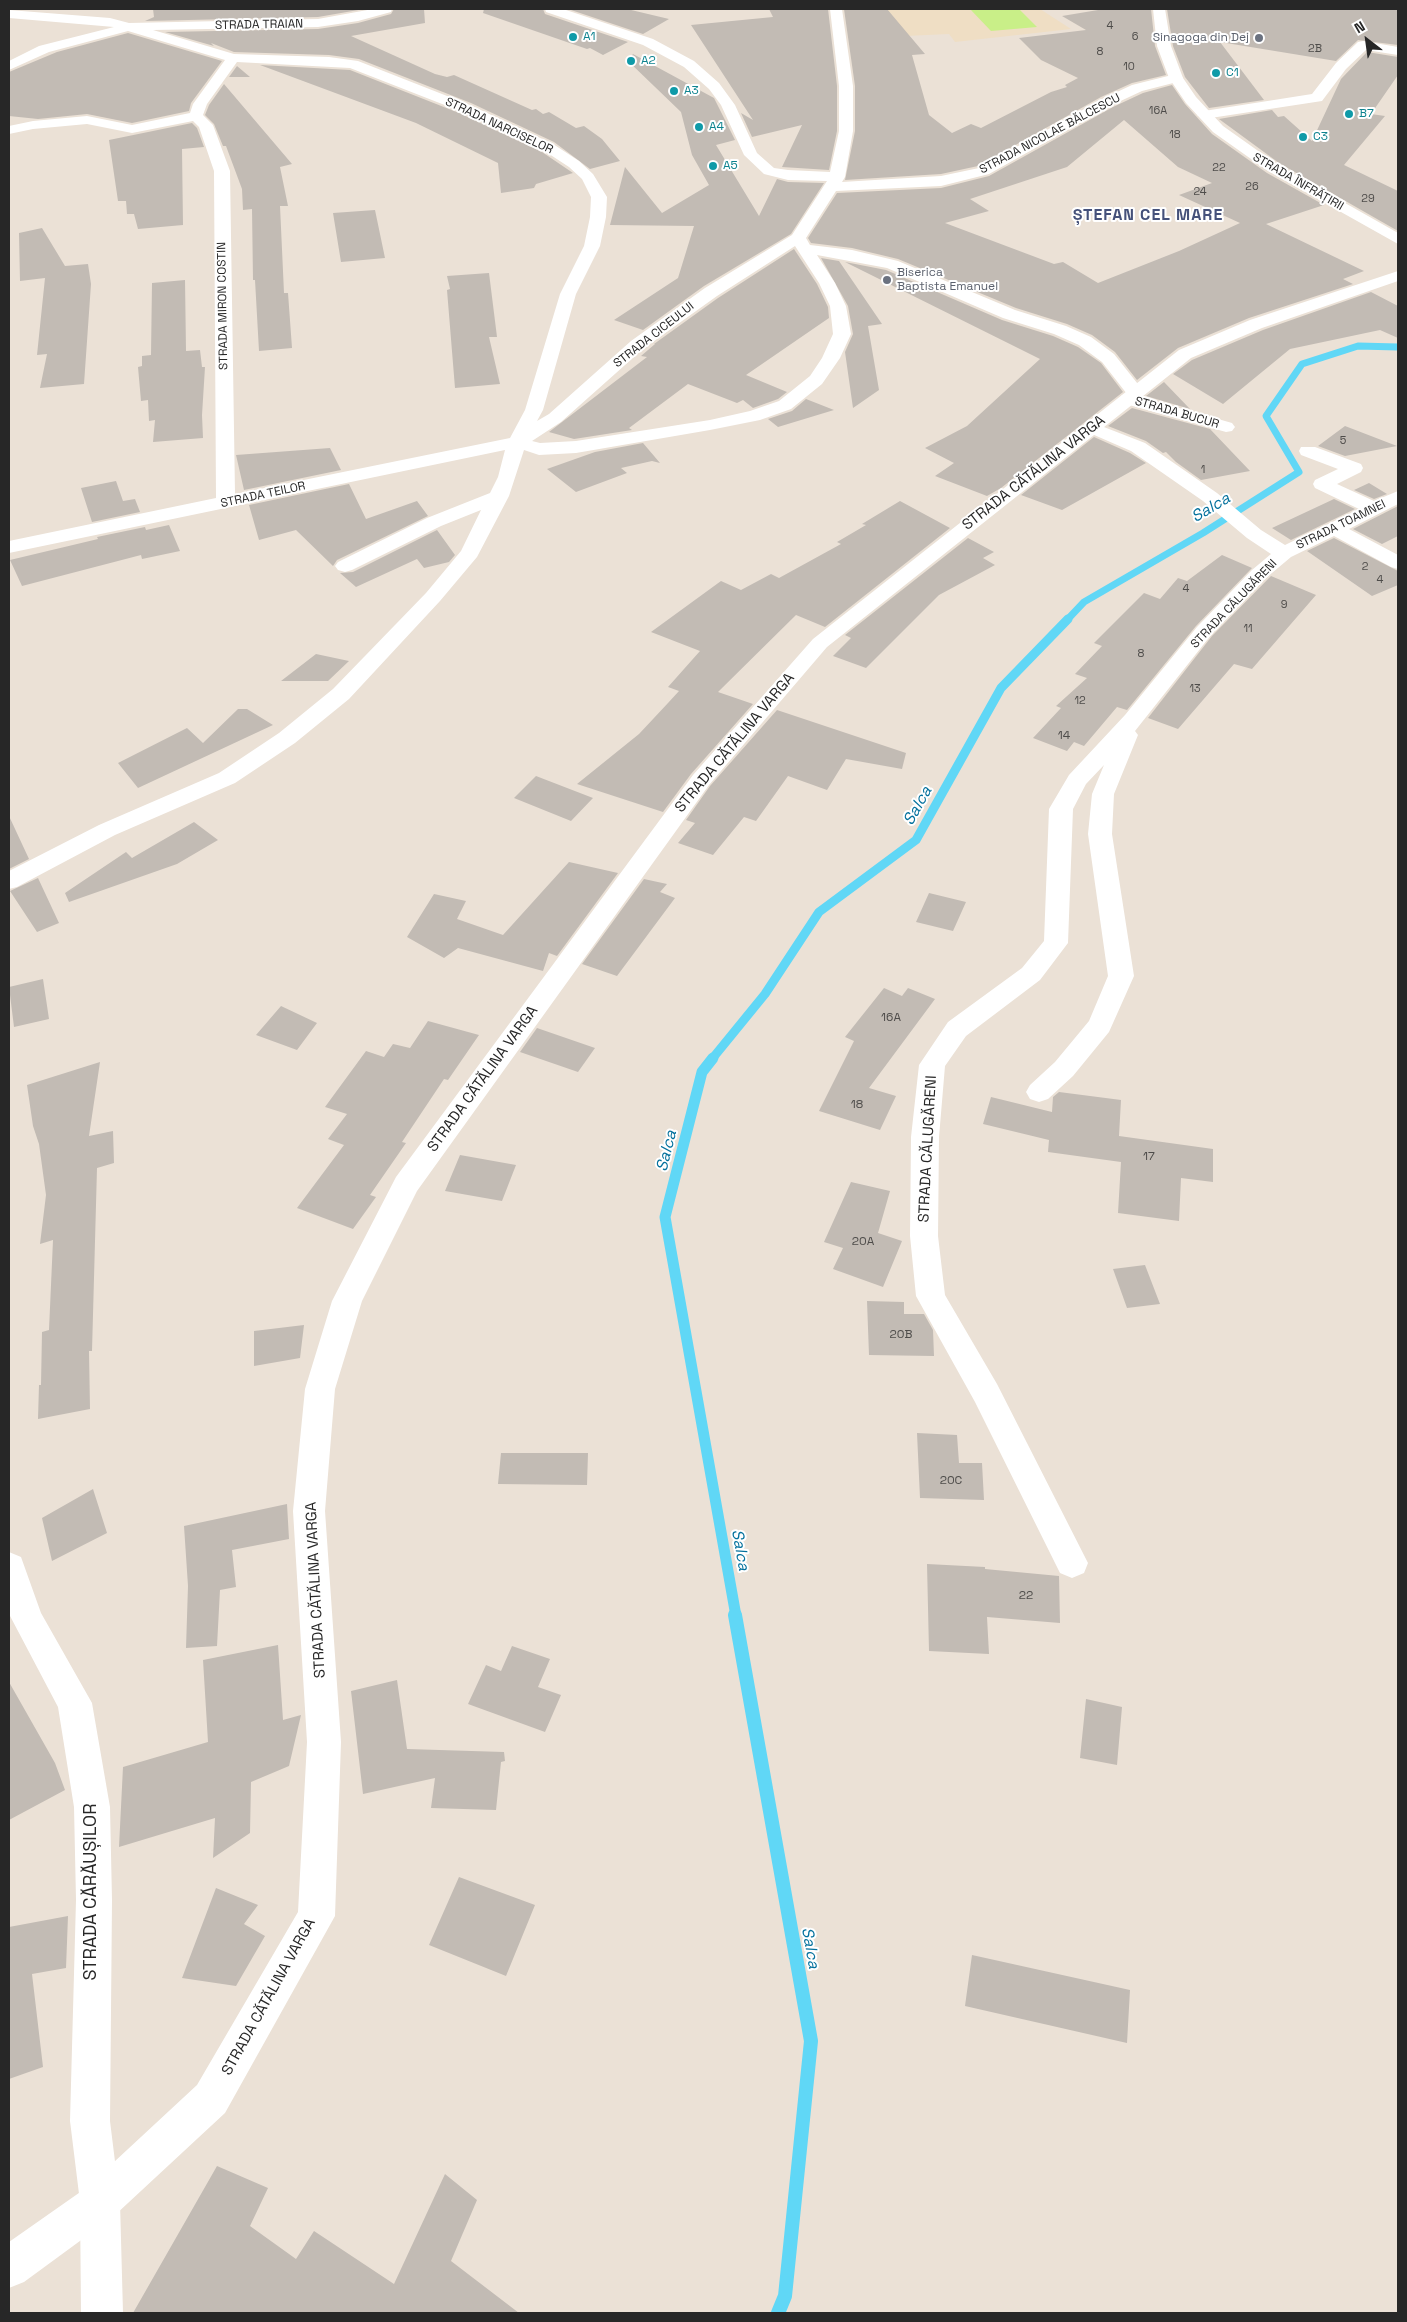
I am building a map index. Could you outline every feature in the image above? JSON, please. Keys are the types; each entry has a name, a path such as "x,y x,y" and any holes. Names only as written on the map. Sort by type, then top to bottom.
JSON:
{"street":[{"path":"97,9 144,20 191,18 234,11"},
{"name":"STRADA TRAIAN","path":"130,27 318,23 358,17 386,9"},
{"name":"STRADA NICOLAE BĂLCESCU","path":"551,9 648,42 689,64 714,86 728,105 750,155 769,171 834,182 941,181 972,176 1006,160 1107,102 1137,88 1176,78"},
{"path":"801,244 834,182 846,131 846,86 836,9"},
{"name":"STRADA ÎNFRĂȚIRII","path":"1159,9 1164,46 1176,78 1204,115 1218,129 1252,156 1398,239"},
{"path":"9,14 110,22 130,27"},
{"path":"9,66 44,49 130,27 144,20"},
{"name":"STRADA NARCISELOR","path":"9,881 107,830 227,778 287,738 341,694 433,597 470,553 499,496 507,477 517,442 534,410 568,294 592,246 598,217 599,197 588,177 574,164 548,147 465,108 353,64 329,61 234,58 130,27"},
{"path":"1204,115 1317,98 1341,66 1362,45 1398,51"},
{"path":"9,50 44,49"},
{"path":"9,130 33,125 87,120 132,129 174,122 196,116 200,104 234,58"},
{"name":"STRADA MIRON COSTIN","path":"196,116 206,125 222,171 226,503"},
{"path":"517,442 540,449 576,447 710,425 754,416 786,405 816,380 831,358 842,334 838,306 827,283 801,244"},
{"path":"801,244 892,264 1009,314 1060,330 1085,341 1108,358 1132,396"},
{"name":"STRADA CICEULUI","path":"517,442 555,418 637,345 711,292 801,244"},
{"name":"STRADA CĂTĂLINA VARGA","path":"9,2267 100,2202 212,2099 316,1916 324,1742 309,1511 320,1389 347,1301 406,1184 700,780 820,643 1185,354 1256,324 1398,276"},
{"name":"STRADA BUCUR","path":"1132,396 1226,427"},
{"name":"STRADA CĂLUGĂRENI","path":"1072,1564 986,1393 931,1296 924,1236 926,1137 932,1065 958,1029 1031,974 1056,943 1060,808 1078,780 1133,720 1204,631 1259,574 1284,554 1254,534 1210,497 1138,447 1091,427"},
{"name":"STRADA TEILOR","path":"9,547 517,442"},
{"path":"1308,451 1354,468 1322,484 1375,509"},
{"path":"345,566 434,522 499,496"},
{"name":"STRADA TOAMNEI","path":"1284,554 1398,497"},
{"path":"1335,529 1398,563"},
{"name":"STRADA CĂLUGĂRENI","path":"1039,1092 1064,1069 1100,1025 1121,976 1100,834 1103,794 1133,720"},
{"name":"STRADA CĂRĂUȘILOR","path":"9,1567 27,1619 75,1703 92,1807 94,1900 90,2121 100,2202 102,2313"}],"shaded area":[{"path":"847,9 1040,9 1071,29 955,42 949,34 883,37 848,23"}],"green space":[{"path":"970,9 1019,9 1037,27 991,31"}],"building":[{"path":"153,9 364,9 318,17 145,21 154,17"},
{"path":"394,9 424,9 425,23 351,36 435,74 447,77 454,75 532,110 536,109 543,114 549,112 576,128 584,126 602,139 620,161 590,169 554,142 471,103 359,59 329,55 234,52 211,43 214,46 165,32 318,29 358,23 391,14"},
{"path":"484,9 543,9 545,14 628,42 603,55 590,48 587,49 483,13"},
{"path":"568,9 627,9 669,19 643,34"},
{"path":"769,9 828,9 837,86 837,131 829,170 782,167 802,125 752,137 741,113 753,120 691,25 773,17"},
{"path":"844,9 887,9 925,54 912,55 929,115 952,133 971,124 981,128 1051,92 1067,87 1065,85 1078,78 1041,60 1019,38 1086,30 1062,16 1104,9 1151,9 1155,46 1166,75 1132,83 1101,97 978,166 941,174 845,180 855,131 855,86"},
{"path":"1167,9 1398,9 1398,45 1358,40 1336,61 1220,42 1264,100 1209,108 1185,77 1173,46"},
{"path":"128,33 222,61 191,103 189,111 132,123 87,114 38,119 9,116 9,72 57,52"},
{"path":"1367,52 1398,57 1398,75 1371,114 1385,116 1344,165 1398,191 1398,231 1279,163 1219,119 1272,110 1278,117 1284,116 1312,141 1341,79"},
{"path":"633,54 714,98 735,140 716,145 759,216 777,179 788,182 824,183 791,234 704,286 643,330 614,320 678,278 694,226 610,225 625,167 662,213 709,185 692,155 681,112 628,61"},
{"path":"260,65 350,70 459,113 542,152 573,173 536,184 534,188 501,193 498,163 416,123"},
{"path":"237,66 250,77 229,77"},
{"path":"224,84 292,164 280,167 288,206 280,206 284,293 288,293 292,348 259,351 255,280 253,280 252,209 243,210 242,189 226,146 223,146 214,124 205,115 209,105"},
{"path":"1172,85 1185,104 1212,134 1267,173 1324,205 1266,224 1364,271 1343,279 1353,284 1249,318 1178,348 1137,380 1115,352 1092,335 1067,324 1016,308 898,259 852,248 811,243 808,238 837,193 941,188 989,176 1113,107 1143,93","holes":["1124,120 1178,167 1212,183 1179,195 1240,223 1179,251 1098,283 1063,262 1054,264 945,223 989,211 970,199 1067,167"]},
{"path":"192,123 197,128 204,147 182,149 183,225 138,229 134,214 127,214 126,201 118,201 109,140"},
{"path":"375,210 385,258 341,262 333,213"},
{"path":"42,228 65,266 88,264 91,284 84,384 40,388 47,354 37,355 45,278 20,281 19,233"},
{"path":"794,249 817,284 828,307 829,318 746,375 787,392 778,399 753,408 743,400 737,403 688,384 629,428 632,430 574,439 549,432 647,357 641,356 654,344 718,298"},
{"path":"821,258 839,261 882,324 868,326 879,390 853,408 845,352 853,334 848,306"},
{"path":"845,262 886,270 1002,320 1053,336 1078,347 1101,363 1123,392 1001,488 987,496 935,476 954,463 925,448 967,426 1040,359"},
{"path":"489,273 497,337 489,337 500,384 455,388 447,290 450,289 447,276"},
{"path":"185,280 186,351 200,350 202,367 205,367 202,415 203,438 153,442 155,420 149,421 148,400 141,401 138,367 142,366 142,356 151,355 152,283"},
{"path":"1371,292 1398,306 1398,338 1380,330 1290,349 1223,404 1173,374 1192,360 1263,330"},
{"path":"1164,382 1190,409 1146,396"},
{"path":"806,399 834,410 778,427 768,419 792,411"},
{"path":"1132,408 1210,429 1250,471 1201,480 1176,462 1166,452 1163,453 1146,441 1108,426"},
{"path":"1345,426 1397,446 1345,456 1318,446"},
{"path":"1094,437 1130,453 1146,463 1062,510 1021,495"},
{"path":"643,443 660,463 652,461 621,468 627,473 576,492 547,469 595,452"},
{"path":"330,448 341,470 244,490 236,455"},
{"path":"116,481 123,501 135,499 140,512 92,522 81,488"},
{"path":"1369,483 1387,494 1374,499 1354,490"},
{"path":"349,484 366,519 417,501 428,516 337,560 333,566 296,530 259,540 249,505"},
{"path":"1334,499 1355,509 1291,540 1272,528"},
{"path":"900,501 950,528 825,627 796,615 718,692 753,704 691,774 663,812 577,784 639,734 668,703 679,691 668,687 700,651 651,632 721,581 741,590 771,574 779,578 841,544 837,542 866,525 862,524"},
{"path":"1398,506 1398,536 1382,544 1353,529"},
{"path":"169,525 180,551 142,559 141,555 22,586 10,560 98,539 97,537 145,527 146,530"},
{"path":"437,530 455,555 449,562 424,568 417,559 356,587 340,573 353,572"},
{"path":"968,538 994,552 983,558 995,565 939,595 866,668 833,656 851,638 845,635"},
{"path":"1334,538 1398,571 1398,585 1372,596 1307,551"},
{"path":"1222,555 1252,568 1196,626 1127,710 1117,707 1084,746 1074,742 1067,751 1033,738 1061,708 1056,706 1087,678 1075,674 1102,646 1094,643 1144,593 1160,599 1178,578 1187,581"},
{"path":"1271,576 1316,595 1252,669 1234,664 1178,729 1148,718 1212,636"},
{"path":"316,654 349,661 328,681 281,681"},
{"path":"238,709 247,709 273,725 138,788 118,763 187,728 203,743"},
{"path":"777,710 906,753 902,769 846,759 827,790 788,776 756,821 744,817 713,855 678,843 695,823 686,820 710,786"},
{"path":"536,776 593,798 571,821 514,798"},
{"path":"9,816 29,859 9,869"},
{"path":"194,822 218,840 177,864 69,902 65,893 126,852 132,858"},
{"path":"569,862 618,873 557,956 549,953 543,971 458,948 444,958 407,937 434,894 466,901 457,919 503,935"},
{"path":"38,878 59,923 37,932 10,891"},
{"path":"644,879 667,884 660,892 675,898 617,976 582,964"},
{"path":"929,893 966,902 953,931 916,922"},
{"path":"43,979 49,1019 14,1027 9,987"},
{"path":"884,988 902,996 908,988 935,999 869,1088 896,1096 880,1130 819,1111 854,1041 845,1037"},
{"path":"281,1006 317,1023 297,1050 256,1035"},
{"path":"428,1021 479,1035 448,1080 444,1079 402,1142 406,1143 370,1195 376,1197 353,1229 297,1208 344,1145 328,1139 347,1114 325,1107 366,1051 384,1057 393,1044 410,1048"},
{"path":"537,1028 595,1048 578,1072 520,1052"},
{"path":"100,1062 89,1136 113,1131 114,1163 97,1168 92,1351 89,1351 90,1409 38,1419 42,1332 49,1330 53,1240 40,1244 46,1195 39,1144 33,1126 27,1085"},
{"path":"1059,1092 1121,1100 1119,1136 1213,1149 1213,1182 1181,1178 1179,1221 1118,1213 1121,1162 1048,1152 1049,1140 983,1124 991,1097 1052,1112 1053,1097"},
{"path":"460,1155 516,1165 502,1201 445,1191"},
{"path":"851,1182 890,1191 878,1233 902,1241 883,1287 833,1269 843,1248 824,1242"},
{"path":"1145,1265 1160,1304 1127,1308 1113,1269"},
{"path":"867,1301 904,1302 904,1314 924,1314 933,1330 934,1356 869,1355"},
{"path":"304,1325 300,1358 254,1366 254,1331"},
{"path":"917,1433 957,1435 959,1463 982,1463 984,1500 920,1498"},
{"path":"501,1453 588,1453 587,1485 498,1484"},
{"path":"93,1489 107,1533 52,1561 42,1518"},
{"path":"287,1504 289,1539 232,1550 236,1587 220,1590 217,1646 186,1648 188,1586 184,1526"},
{"path":"927,1564 985,1567 985,1569 1059,1576 1060,1623 987,1617 989,1654 929,1651"},
{"path":"278,1645 283,1720 301,1715 289,1766 251,1782 250,1833 213,1858 215,1818 119,1847 123,1767 208,1742 203,1660"},
{"path":"512,1646 550,1659 538,1687 561,1695 545,1732 468,1704 486,1665 501,1671"},
{"path":"397,1680 407,1749 504,1752 505,1761 501,1762 496,1810 431,1808 435,1778 363,1794 351,1691"},
{"path":"9,1682 55,1763 65,1790 9,1820"},
{"path":"1086,1699 1122,1707 1117,1765 1080,1758"},
{"path":"459,1877 535,1905 506,1976 429,1945"},
{"path":"216,1888 258,1905 244,1924 265,1936 236,1986 182,1978"},
{"path":"68,1916 66,1968 32,1974 43,2067 9,2079 9,1927"},
{"path":"972,1955 1130,1990 1127,2043 965,2006"},
{"path":"217,2166 268,2188 250,2226 296,2259 314,2231 394,2284 445,2174 477,2200 451,2261 519,2313 133,2313"}],"waterway":[{"name":"Salca","path":"1067,620 1084,602 1203,533 1299,472 1266,416 1302,364 1358,346 1398,347"},
{"name":"Salca","path":"712,1059 765,994 819,912 916,840 1001,688 1068,619"},
{"name":"Salca","path":"713,1058 702,1072 665,1217 736,1616"},
{"name":"Salca","path":"735,1615 811,2041 785,2296 778,2313"}],"place":[{"name":"A1","path":"573,37"},
{"name":"Sinagoga din Dej","path":"1259,38"},
{"name":"A2","path":"631,61"},
{"name":"C1","path":"1216,73"},
{"name":"A3","path":"674,91"},
{"name":"B7","path":"1349,114"},
{"name":"A4","path":"699,127"},
{"name":"C3","path":"1303,137"},
{"name":"A5","path":"713,166"},
{"name":"Biserica Baptista Emanuel","path":"887,280"}],"district":[{"name":"ȘTEFAN CEL MARE","path":"1148,216"}]}
